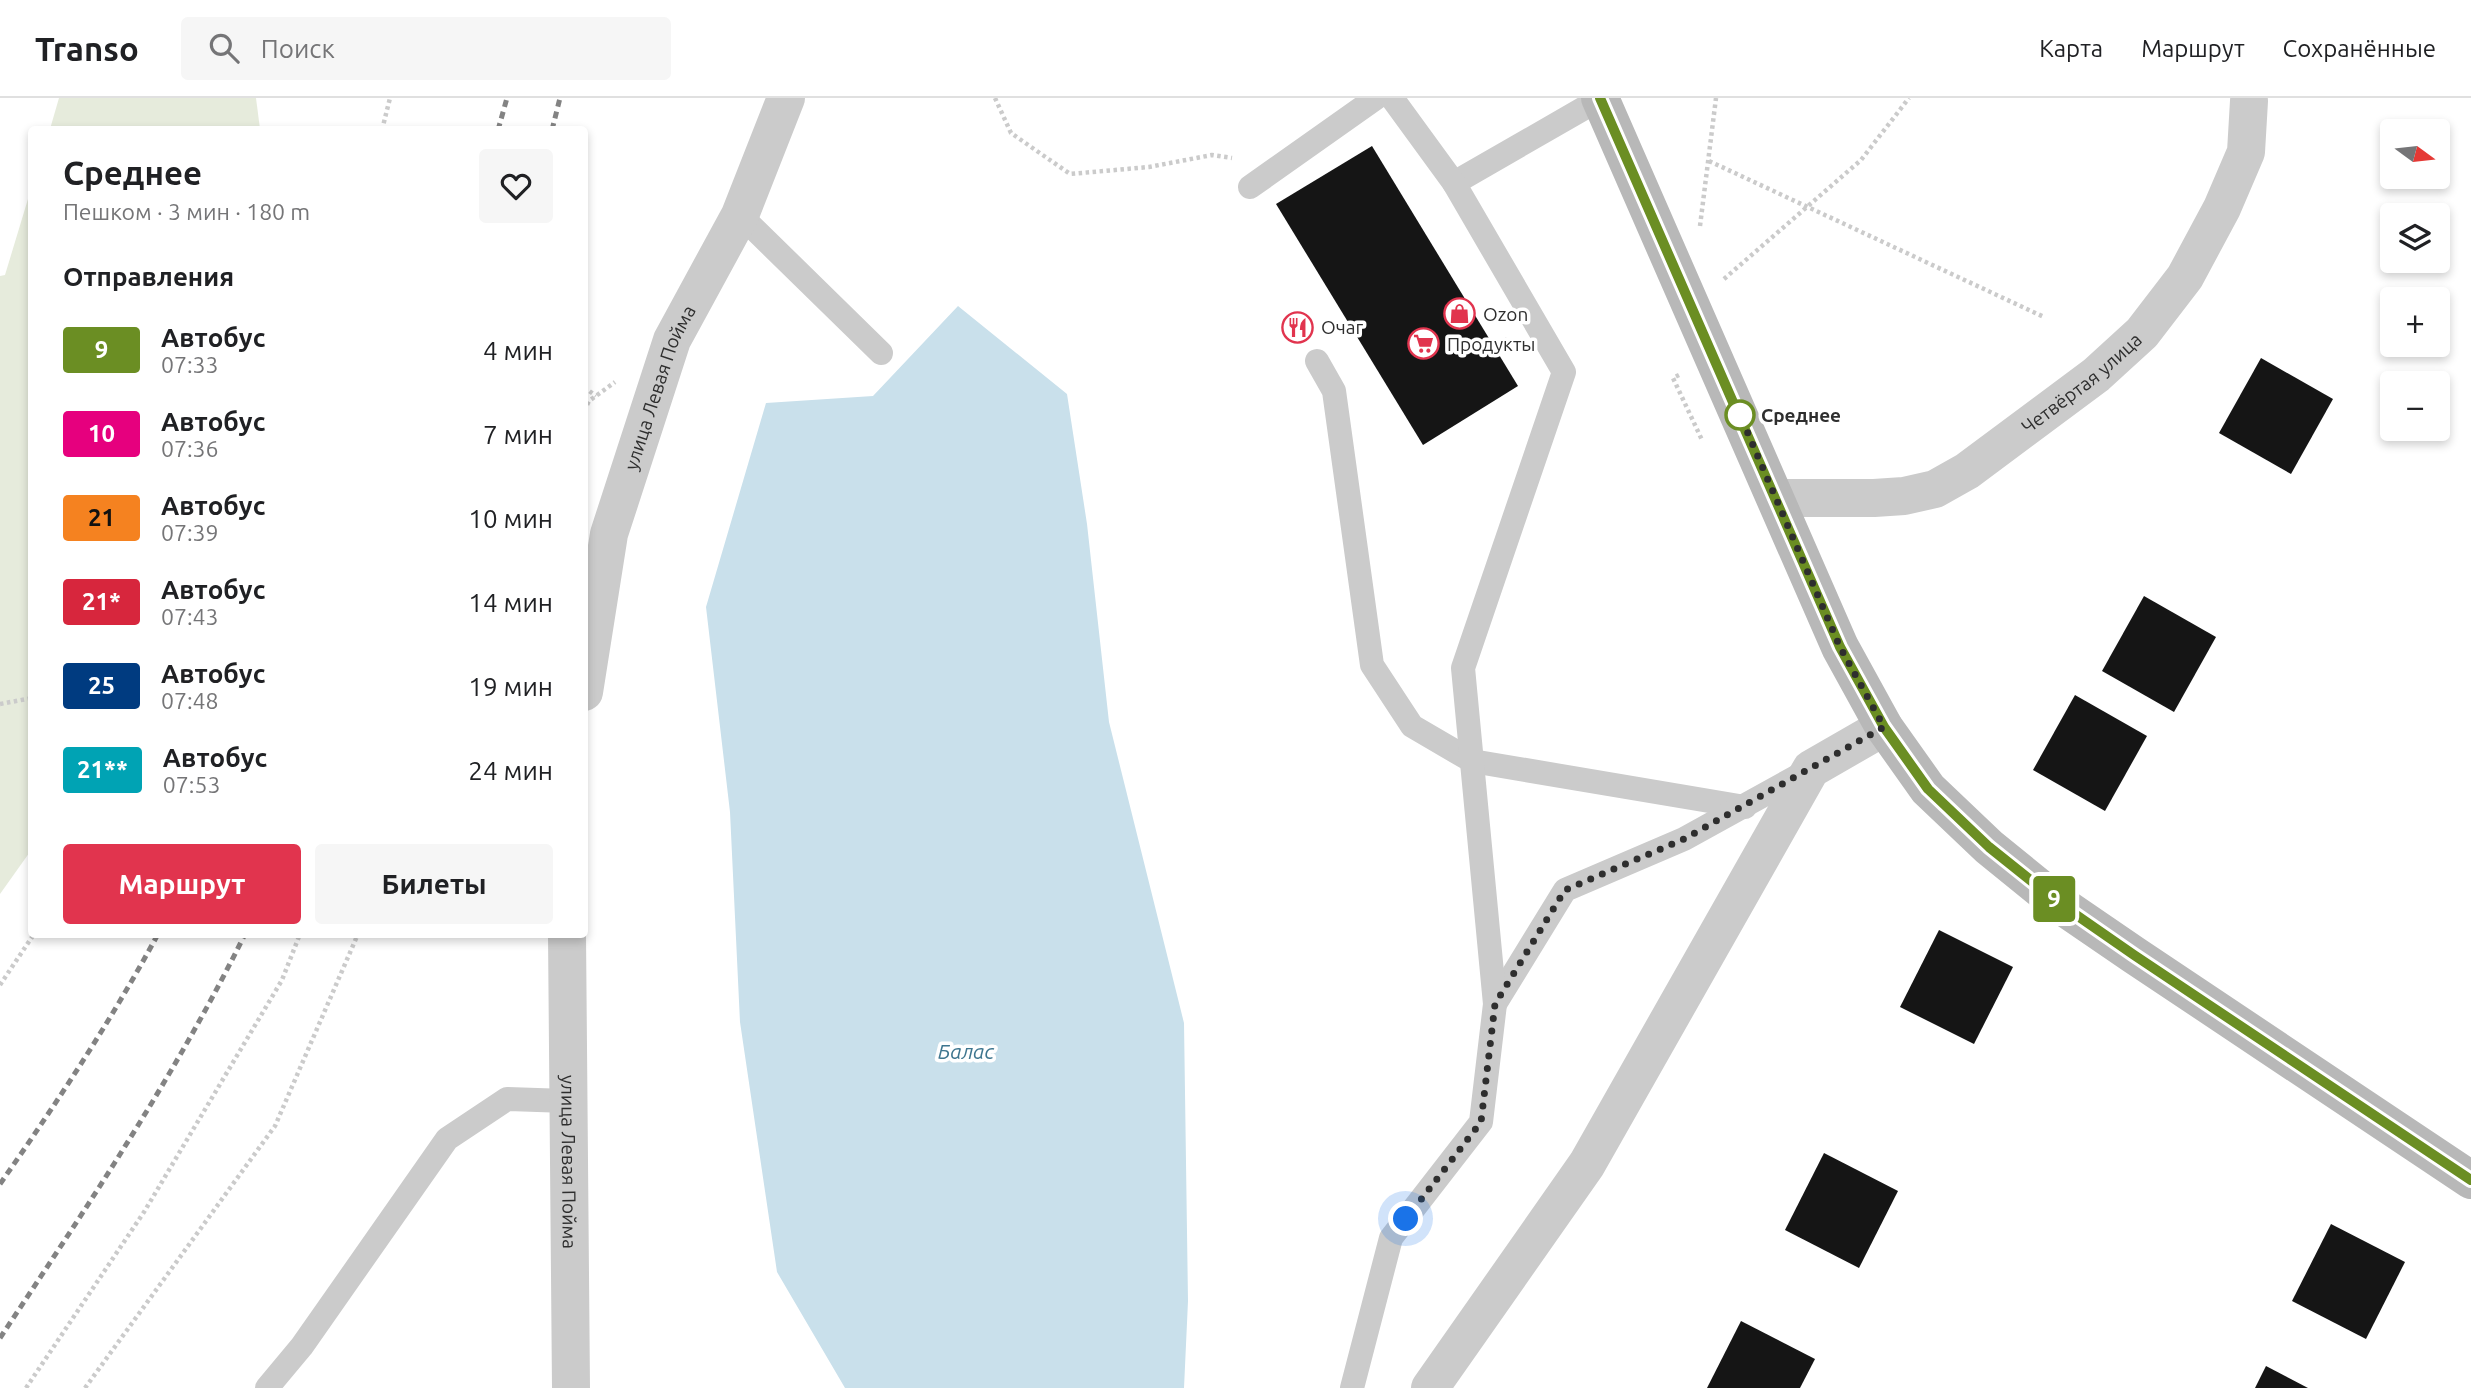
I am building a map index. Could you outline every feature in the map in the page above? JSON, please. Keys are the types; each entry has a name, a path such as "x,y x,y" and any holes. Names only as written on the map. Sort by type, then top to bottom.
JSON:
{"main road":[{"path":"1600,98 1840,647 1884,727 1928,789 1989,847 2059,903 2471,1180"}],"street":[{"name":"улица Левая Пойма","path":"588,667 609,534 672,340 740,215 786,98"},
{"name":"Четвёртая улица","path":"1777,498 1884,498 1935,489 1967,471 2096,375 2142,333 2185,277 2222,208 2246,152 2249,99"},
{"path":"1430,1388 1587,1164 1811,769 1884,727"},
{"name":"улица Левая Пойма","path":"567,938 571,1388"}],"lane":[{"path":"1250,187 1376,98"},
{"path":"1352,1388 1391,1238 1481,1122 1495,1004 1463,668 1564,372 1454,183 1392,98"},
{"path":"1454,183 1600,98"},
{"path":"740,215 881,354"},
{"path":"1317,360 1334,391 1372,665 1412,726 1472,761 1745,807"},
{"path":"1495,1004 1565,890 1684,839 1811,769"},
{"path":"267,1388 302,1346 447,1139 507,1099 567,1101"}],"path":[{"path":"383,126 390,98"},
{"path":"995,98 1011,133 1070,174 1149,167 1212,155 1277,167"},
{"path":"1716,98 1709,161 2044,317"},
{"path":"1724,279 1861,159 1909,98"},
{"path":"588,390 596,396"},
{"path":"0,704 28,699"},
{"path":"0,985 31,938"},
{"path":"26,1388 150,1200 282,979 298,938"},
{"path":"85,1388 275,1126 356,938"}],"shaded area":[{"path":"59,98 256,98 260,126 51,126"},
{"path":"28,199 28,855 0,894 0,276 5,275"}],"water":[{"name":"Балас","path":"958,306 1067,394 1087,524 1109,722 1184,1023 1188,1301 1184,1388 845,1388 777,1272 740,1022 730,812 706,607 766,403 873,396"}],"building":[{"path":"1372,146 1518,386 1423,445 1276,204"},
{"path":"2261,358 2333,399 2291,474 2219,433"},
{"path":"2144,596 2216,637 2174,712 2102,671"},
{"path":"2075,695 2147,736 2105,811 2033,770"},
{"path":"1939,930 2013,967 1974,1044 1900,1007"},
{"path":"1824,1153 1898,1191 1859,1268 1785,1230"},
{"path":"2331,1224 2405,1262 2366,1339 2292,1301"},
{"path":"1741,1321 1815,1359 1800,1388 1707,1388"},
{"path":"2266,1366 2308,1388 2255,1388"}],"railway":[{"path":"499,126 507,98"},
{"path":"553,126 560,98"},
{"path":"0,1184 82,1062 156,938"},
{"path":"0,1338 160,1090 243,938"}],"bus line":[{"name":"9","path":"1600,98 1840,647 1884,727 1928,789 1989,847 2059,903 2471,1180"}],"place":[{"name":"Ozon","path":"1460,314"},
{"name":"Очаг","path":"1298,327"},
{"name":"Продукты","path":"1424,344"},
{"name":"Среднее","path":"1740,415"}],"route":[{"path":"1406,1219 1481,1122 1495,1004 1565,890 1684,839 1884,727 1840,647 1740,415"}]}
